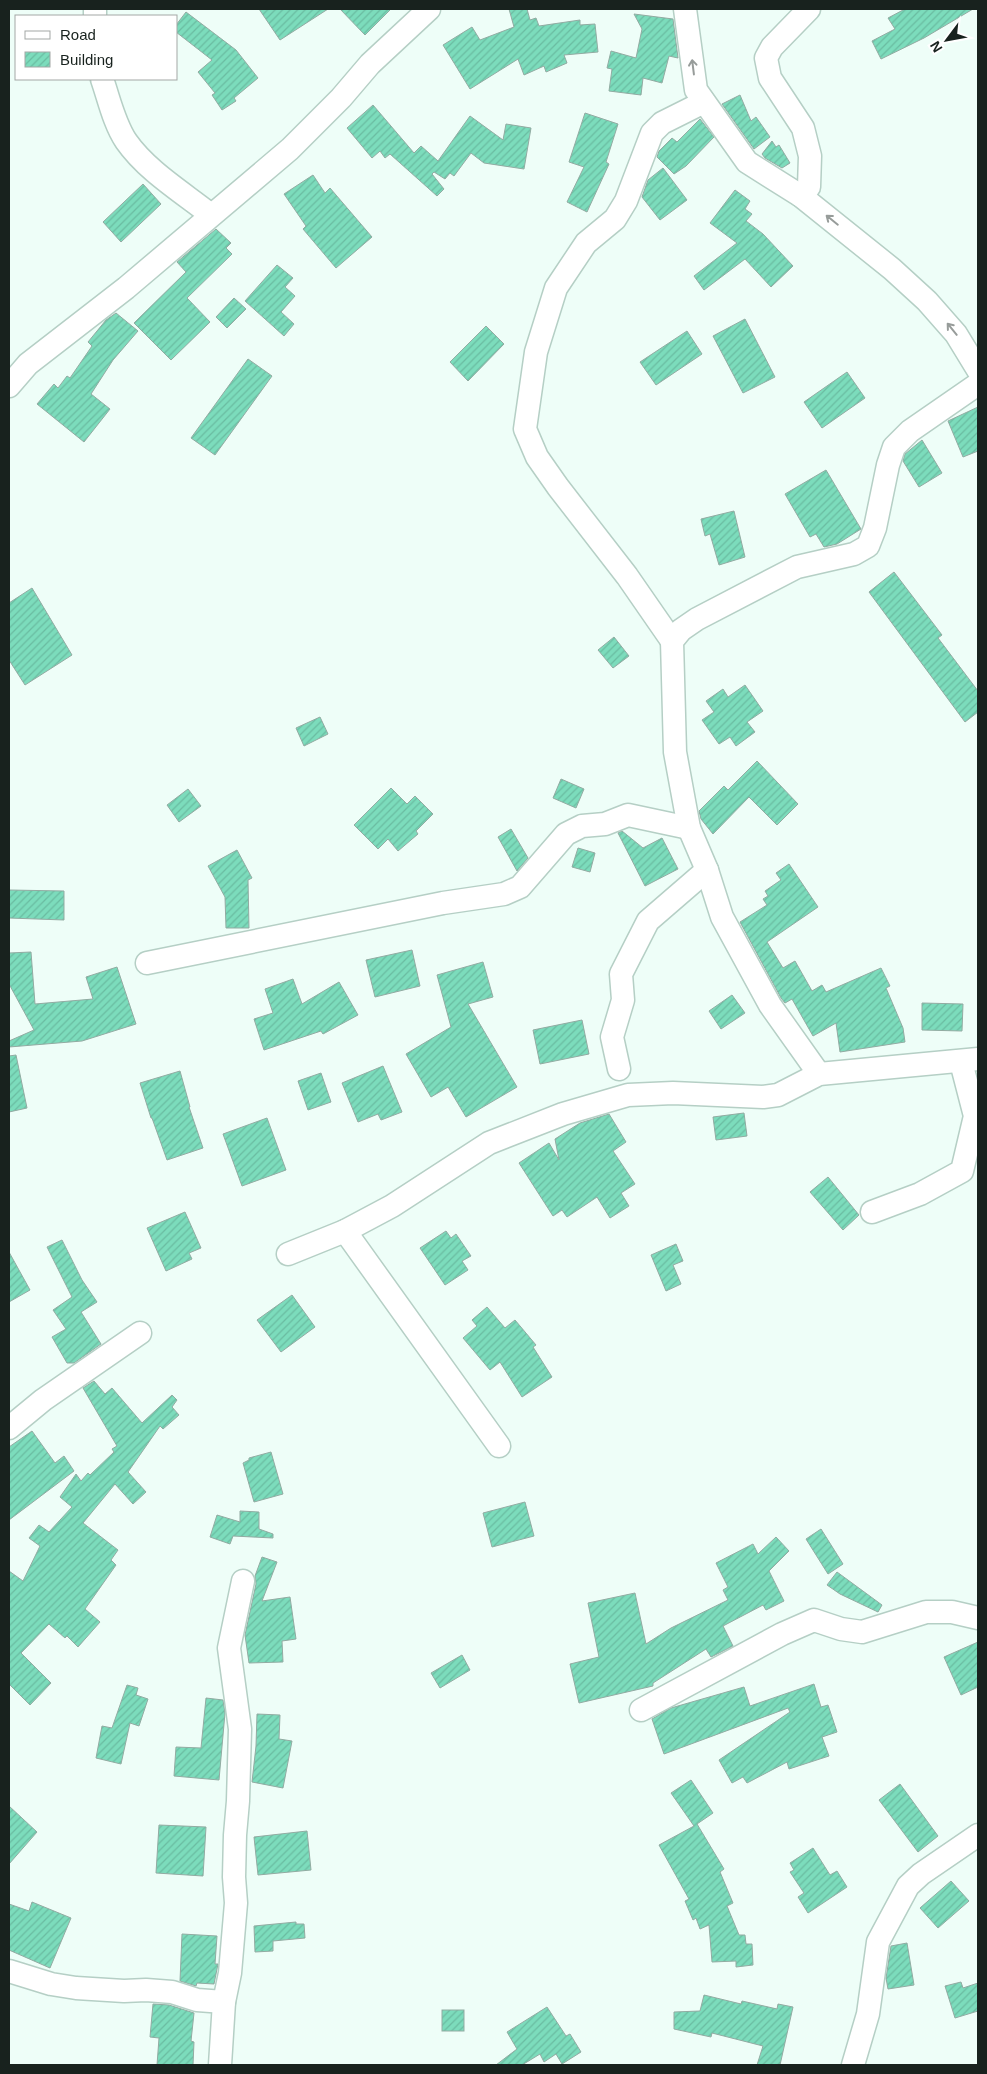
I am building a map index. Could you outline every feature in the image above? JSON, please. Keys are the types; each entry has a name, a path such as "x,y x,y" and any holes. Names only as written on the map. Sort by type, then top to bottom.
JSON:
{"street":[{"path":"9,386 28,364 126,288 290,149 341,98 370,64 429,9"},
{"path":"685,9 696,90 748,162 801,196 883,260 927,301 956,334 978,370"},
{"path":"801,196 809,187 810,156 803,128 770,78 766,58 772,47 809,9"},
{"path":"102,80 112,110 125,139 141,160 211,214"},
{"path":"704,102 662,122 652,134 626,201 615,219 586,243 556,288 536,352 525,429 537,457 627,576 672,641 675,752 690,828 707,870 722,916 770,1004 819,1074"},
{"path":"672,641 681,630 698,619 797,566 854,554 868,546 875,528 888,465 894,447 910,431 978,384"},
{"path":"147,963 416,909 504,894 520,887 566,834 582,826 605,824 628,815 690,828"},
{"path":"618,1069 612,1037 623,1000 621,974 648,921 707,870"},
{"path":"288,1254 345,1231 392,1206 489,1143 563,1114 628,1095 673,1093 763,1097 778,1095 819,1074 970,1060 975,1116 962,1172 920,1194 872,1212"},
{"path":"345,1231 499,1446"},
{"path":"9,1428 43,1400 140,1333"},
{"path":"220,2065 224,2002 230,1973 236,1903 234,1860 240,1729 228,1648 243,1581"},
{"path":"641,1710 782,1634 814,1620 841,1629 862,1632 926,1612 952,1612 978,1618"},
{"path":"854,2065 868,2014 878,1942 908,1886 921,1874 978,1835"},
{"path":"9,1971 51,1984 76,1988 172,1992 197,2000 224,2002"}],"building":[{"path":"259,9 328,9 280,40"},
{"path":"340,9 391,9 365,35"},
{"path":"509,9 527,9 530,20 536,18 539,26 580,20 580,25 595,24 598,52 564,55 567,63 546,72 544,66 524,75 518,59 470,89 443,45 472,27 480,40 514,27"},
{"path":"905,9 973,9 924,38 881,59 872,41 895,29 888,18"},
{"path":"186,12 236,50 258,78 234,98 236,101 222,110 212,95 215,93 198,72 212,60 178,34 178,22"},
{"path":"634,14 673,19 678,58 669,56 662,83 643,78 641,95 609,91 612,69 607,68 611,51 636,58 642,29"},
{"path":"740,95 751,121 756,117 770,137 754,149 722,104"},
{"path":"373,105 414,153 421,146 438,161 470,116 503,140 506,124 531,128 524,169 484,163 471,153 454,176 450,173 445,179 434,172 432,174 444,189 437,196 390,154 385,158 380,151 372,158 347,128"},
{"path":"585,113 618,124 606,162 609,164 587,212 567,202 584,167 569,162"},
{"path":"700,119 714,137 686,166 674,174 657,157 659,151 672,138 677,142"},
{"path":"772,141 776,147 779,145 790,163 782,168 765,158 762,154"},
{"path":"663,168 687,200 660,220 642,197 648,180"},
{"path":"313,175 325,193 330,188 372,237 336,268 303,229 306,226 284,194"},
{"path":"143,184 161,204 121,242 103,222"},
{"path":"735,190 750,201 745,209 752,214 746,221 763,234 793,266 771,287 745,259 704,290 694,276 737,243 710,223"},
{"path":"216,229 231,243 226,248 232,254 187,298 210,322 171,360 134,323 186,272 177,262"},
{"path":"277,265 293,278 285,287 295,296 281,312 294,324 284,336 245,301"},
{"path":"234,298 246,309 227,328 216,317"},
{"path":"116,313 138,331 113,360 91,394 110,409 84,442 37,404 54,384 58,388 67,376 70,378 92,346 88,342 106,320"},
{"path":"745,319 775,377 743,393 713,336"},
{"path":"486,326 504,344 468,381 450,362"},
{"path":"687,331 702,354 656,385 640,362"},
{"path":"248,359 272,376 215,455 191,438"},
{"path":"847,372 865,398 822,428 804,402"},
{"path":"978,407 978,451 963,457 948,421"},
{"path":"922,440 942,473 919,487 903,461 905,454"},
{"path":"826,470 861,529 837,544 824,547 816,534 810,537 785,494"},
{"path":"734,511 745,557 719,565 710,534 705,536 701,519"},
{"path":"894,572 942,635 938,638 978,691 978,712 965,722 869,592"},
{"path":"32,588 72,655 25,685 9,660 9,603"},
{"path":"614,637 629,656 613,668 598,650"},
{"path":"745,685 763,711 747,722 755,732 736,746 730,737 719,744 702,720 714,712 706,701 723,689 728,697"},
{"path":"320,717 328,734 304,746 296,728"},
{"path":"757,761 798,804 777,825 749,797 713,834 701,819 699,811 724,786 728,790"},
{"path":"561,779 584,789 576,808 553,798"},
{"path":"391,788 407,804 415,796 433,814 416,831 418,834 398,851 388,839 378,849 354,825"},
{"path":"188,789 201,806 179,822 167,805"},
{"path":"511,829 528,858 517,871 498,837"},
{"path":"622,831 643,848 662,838 678,869 645,886 618,833"},
{"path":"578,848 595,853 590,872 572,867"},
{"path":"237,850 252,878 248,880 249,928 226,928 225,897 208,866"},
{"path":"789,864 818,907 767,942 783,968 795,961 812,991 822,985 826,992 881,968 890,986 886,988 903,1028 905,1042 840,1052 836,1023 813,1036 792,999 785,1003 781,998 740,922 767,905 763,899 768,896 765,891 781,880 776,873"},
{"path":"9,890 64,891 64,920 9,918"},
{"path":"412,950 420,986 375,997 366,960"},
{"path":"31,952 35,1004 93,999 86,977 117,967 136,1024 82,1041 9,1047 9,1041 34,1030 9,984 9,953"},
{"path":"483,962 493,997 468,1004 517,1087 466,1117 448,1087 431,1097 406,1054 451,1027 437,975"},
{"path":"293,979 302,1004 339,982 358,1015 323,1034 321,1031 264,1050 254,1019 273,1013 265,989"},
{"path":"732,995 745,1013 721,1029 709,1011"},
{"path":"922,1003 963,1004 962,1031 922,1030"},
{"path":"582,1020 589,1054 540,1064 533,1030"},
{"path":"16,1055 27,1108 9,1112 9,1056"},
{"path":"383,1066 402,1112 381,1120 378,1114 358,1122 342,1083"},
{"path":"180,1071 189,1107 203,1148 167,1160 140,1083"},
{"path":"321,1073 331,1102 308,1110 298,1081"},
{"path":"744,1113 747,1136 716,1140 713,1117"},
{"path":"609,1114 626,1142 613,1151 635,1184 621,1193 629,1206 610,1218 597,1197 567,1217 562,1210 553,1216 519,1163 549,1143 559,1160 555,1139 580,1123"},
{"path":"267,1118 286,1170 242,1186 223,1134"},
{"path":"828,1177 859,1215 843,1230 810,1192"},
{"path":"185,1212 201,1248 189,1253 192,1259 166,1271 147,1228"},
{"path":"446,1231 451,1238 456,1234 471,1256 462,1261 468,1270 445,1285 420,1248"},
{"path":"62,1240 82,1280 97,1302 81,1312 101,1344 74,1363 67,1363 52,1337 66,1329 53,1310 72,1297 47,1247"},
{"path":"676,1244 683,1261 673,1265 681,1284 666,1291 651,1255"},
{"path":"9,1252 30,1290 9,1302"},
{"path":"292,1295 315,1327 281,1352 257,1320"},
{"path":"487,1307 505,1328 515,1320 536,1345 533,1347 552,1377 522,1397 500,1362 490,1370 463,1338 477,1326 472,1320"},
{"path":"94,1381 105,1394 112,1388 142,1423 172,1395 177,1400 172,1407 179,1415 163,1429 160,1426 128,1472 146,1492 133,1504 115,1484 83,1523 118,1550 111,1560 116,1565 85,1609 100,1622 78,1647 67,1636 65,1638 49,1624 21,1653 51,1683 30,1705 9,1684 9,1571 23,1581 40,1546 29,1538 39,1525 49,1532 72,1507 60,1497 76,1474 81,1481 88,1473 90,1475 114,1452 112,1449 117,1446 83,1388"},
{"path":"32,1431 55,1463 64,1456 74,1471 9,1520 9,1447"},
{"path":"271,1452 283,1494 254,1502 243,1463 249,1460 249,1458"},
{"path":"525,1502 534,1536 492,1547 483,1513"},
{"path":"240,1511 259,1512 259,1529 273,1534 273,1538 233,1536 230,1544 210,1537 217,1515 240,1522"},
{"path":"821,1529 843,1564 828,1574 806,1539"},
{"path":"776,1537 789,1551 769,1571 784,1601 766,1610 763,1605 723,1626 733,1646 711,1657 706,1649 653,1683 653,1686 579,1703 570,1664 599,1657 588,1603 635,1593 646,1644 671,1628 728,1600 723,1590 728,1587 716,1563 753,1544 758,1554"},
{"path":"262,1557 277,1562 262,1601 290,1597 296,1639 282,1641 283,1662 249,1663 245,1635 256,1584 255,1576"},
{"path":"837,1572 882,1605 878,1612 840,1594 827,1585"},
{"path":"978,1642 978,1687 961,1695 944,1657"},
{"path":"462,1655 470,1670 440,1688 431,1673"},
{"path":"814,1684 821,1707 828,1705 837,1732 822,1737 829,1756 789,1769 787,1762 747,1783 743,1777 732,1783 719,1760 790,1712 788,1708 664,1754 652,1719 671,1708 744,1687 750,1706"},
{"path":"127,1685 138,1688 136,1695 148,1699 139,1726 130,1723 121,1764 96,1758 102,1726 112,1728"},
{"path":"206,1698 223,1700 225,1713 219,1780 174,1776 176,1747 201,1748"},
{"path":"257,1714 280,1715 279,1739 292,1741 283,1788 252,1782"},
{"path":"691,1780 713,1813 697,1824 724,1869 720,1872 733,1903 727,1906 739,1935 745,1935 746,1944 752,1944 753,1965 736,1967 736,1961 712,1962 709,1925 700,1929 696,1918 693,1920 685,1901 689,1899 659,1845 694,1826 671,1793"},
{"path":"900,1784 938,1836 918,1852 879,1800"},
{"path":"9,1806 37,1832 9,1864"},
{"path":"159,1825 206,1827 203,1876 156,1873"},
{"path":"307,1831 311,1870 258,1875 254,1837"},
{"path":"813,1848 830,1875 837,1871 847,1887 808,1913 798,1897 804,1893 790,1872 794,1870 790,1863"},
{"path":"951,1881 969,1901 938,1928 920,1908"},
{"path":"32,1902 71,1918 50,1968 9,1950 9,1904 29,1911"},
{"path":"296,1922 296,1924 304,1924 305,1938 273,1941 273,1951 255,1952 254,1926"},
{"path":"182,1934 217,1936 215,1964 218,1964 214,1984 197,1983 196,1986 180,1981"},
{"path":"907,1943 914,1985 888,1989 886,1978 891,1946"},
{"path":"961,1982 963,1988 978,1983 978,2011 955,2018 945,1986"},
{"path":"704,1995 741,2004 742,2001 777,2009 778,2004 793,2007 780,2065 757,2065 763,2046 712,2033 711,2037 674,2029 674,2012 700,2011"},
{"path":"153,2004 169,2005 194,2013 191,2041 194,2042 193,2065 157,2065 159,2038 150,2037"},
{"path":"547,2007 566,2036 570,2034 581,2052 562,2064 556,2054 544,2062 540,2054 522,2065 496,2065 517,2049 507,2032"},
{"path":"442,2010 464,2010 464,2031 442,2031"}]}
